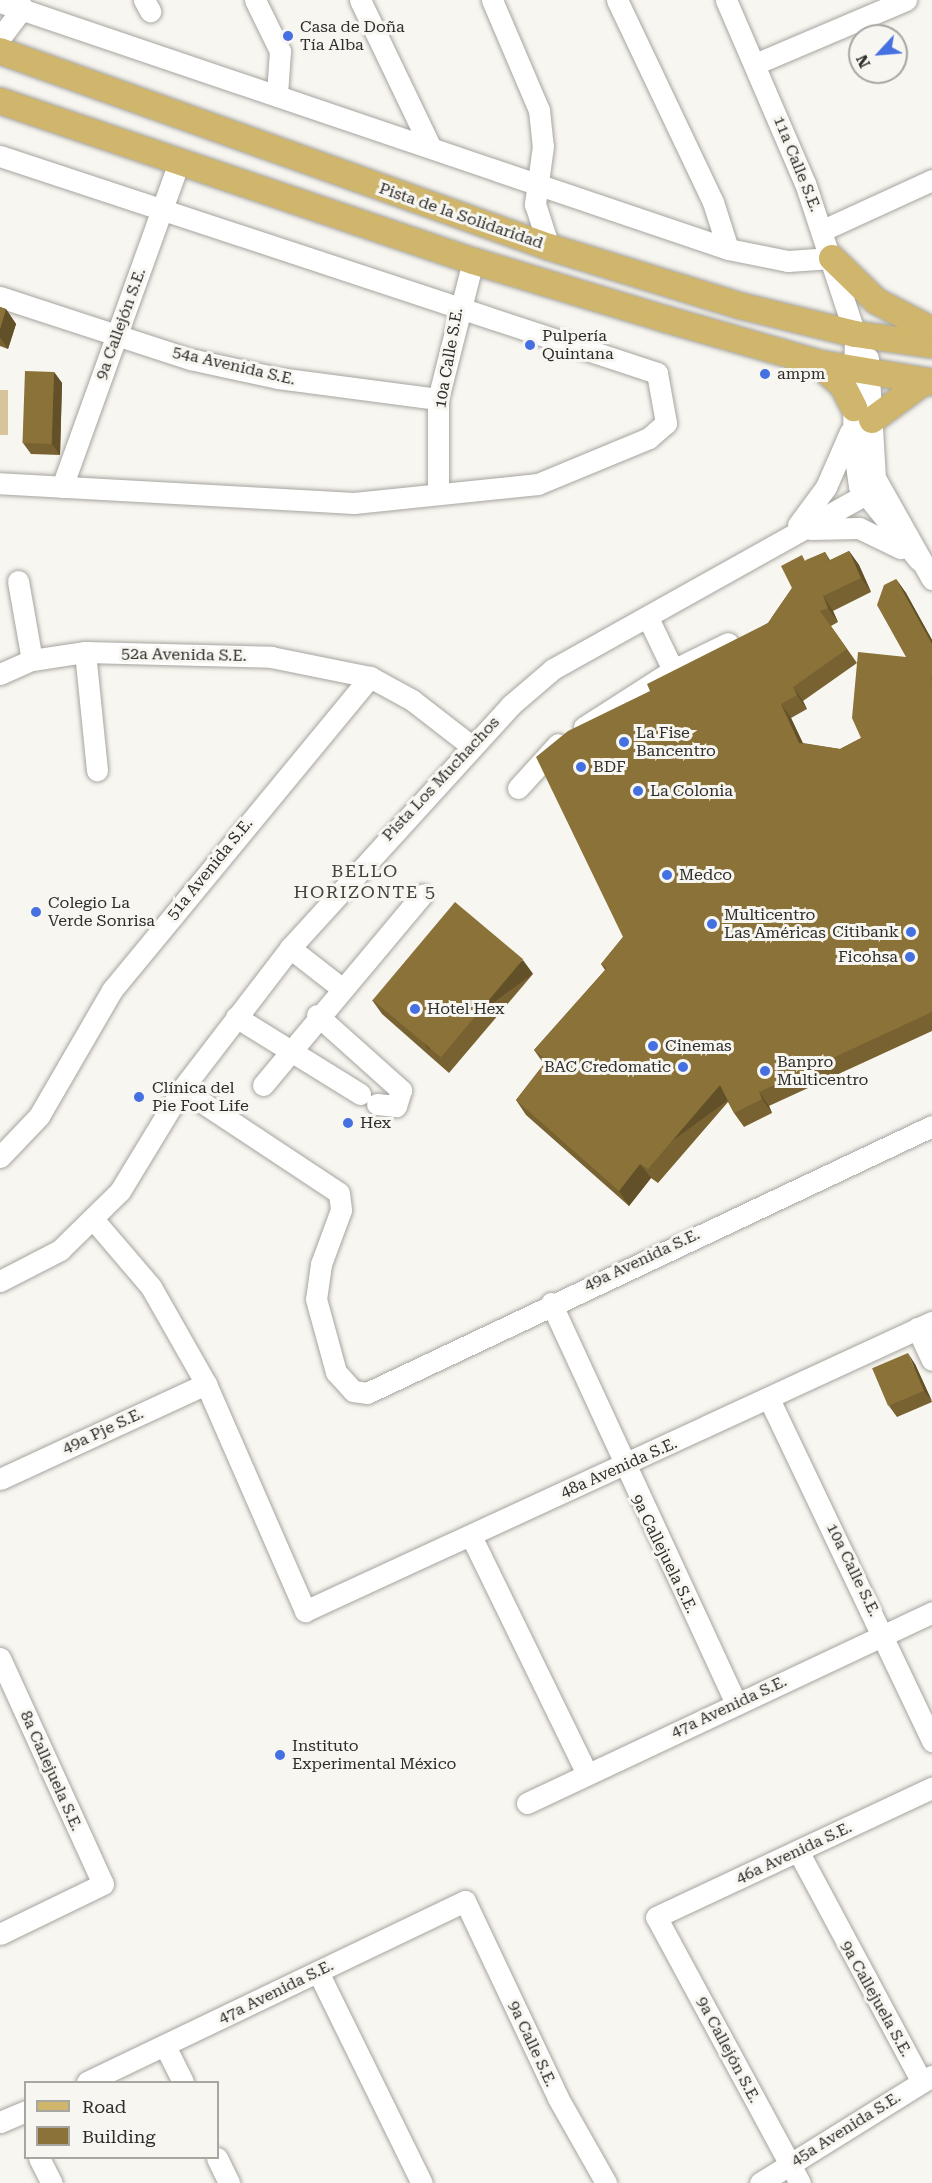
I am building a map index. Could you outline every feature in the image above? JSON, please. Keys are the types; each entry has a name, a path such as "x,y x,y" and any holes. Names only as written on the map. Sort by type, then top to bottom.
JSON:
{"main road":[{"name":"Pista de la Solidaridad","path":"0,51 549,247 855,334 932,345"},
{"path":"0,101 473,261 818,363 928,381"},
{"path":"832,258 876,301 932,330"},
{"path":"818,363 843,386 860,418 928,381"}],"street":[{"path":"255,0 280,51 277,94"},
{"path":"360,0 430,146"},
{"path":"492,0 539,110 543,146 537,186 537,219 549,247"},
{"path":"617,0 713,202 728,249"},
{"name":"11a Calle S.E.","path":"726,0 755,64 822,230 855,334 864,371 860,418 872,458 871,491 932,579"},
{"path":"755,64 906,0"},
{"path":"0,2 277,94 430,146 537,186 728,249 788,261 832,258"},
{"path":"0,38 23,8"},
{"path":"0,156 163,206 457,308 657,373 666,423 648,438 538,484 354,503 0,483"},
{"name":"9a Callejón S.E.","path":"62,487 179,162"},
{"path":"822,230 932,180"},
{"name":"10a Calle S.E.","path":"438,494 438,399 457,308 473,261"},
{"name":"54a Avenida S.E.","path":"0,297 190,359 278,378 438,399"},
{"path":"789,534 822,494 860,418"},
{"name":"Pista Los Muchachos","path":"0,1281 60,1250 120,1191 182,1089 290,948 470,745 553,669 648,618 789,534 871,491"},
{"path":"789,534 825,527 859,528 919,560"},
{"path":"18,581 32,660"},
{"path":"648,618 673,670"},
{"path":"518,788 548,752 673,670 746,635"},
{"path":"85,652 97,770"},
{"name":"52a Avenida S.E.","path":"0,674 32,660 85,652 271,657 370,677"},
{"path":"370,677 412,700 470,745"},
{"name":"51a Avenida S.E.","path":"0,1157 39,1116 112,990 370,677"},
{"path":"263,1085 287,1051 340,987 422,895"},
{"path":"290,948 340,987"},
{"path":"236,1017 287,1051 369,1099 396,1106 401,1090 317,1015"},
{"name":"49a Avenida S.E.","path":"182,1089 339,1194 341,1210 321,1264 316,1299 336,1372 353,1392 382,1390 551,1304 932,1126"},
{"path":"93,1220 151,1287 206,1384"},
{"name":"9a Callejuela S.E.","path":"551,1304 622,1466 736,1704"},
{"path":"924,1325 932,1360"},
{"name":"48a Avenida S.E.","path":"206,1384 305,1611 770,1401 924,1325"},
{"name":"49a Pje S.E.","path":"0,1479 206,1384"},
{"name":"10a Calle S.E.","path":"770,1401 884,1634 932,1741"},
{"path":"471,1536 587,1774"},
{"name":"47a Avenida S.E.","path":"526,1803 932,1612"},
{"name":"8a Callejuela S.E.","path":"0,1658 103,1884 0,1934"},
{"name":"46a Avenida S.E.","path":"656,1917 932,1788"},
{"name":"9a Callejuela S.E.","path":"798,1851 927,2079"},
{"name":"47a Avenida S.E.","path":"89,2081 465,1901"},
{"name":"9a Calle S.E.","path":"465,1901 558,2098 606,2183"},
{"name":"9a Callejón S.E.","path":"656,1917 794,2174"},
{"path":"318,1972 422,2183"},
{"path":"165,2046 182,2081"},
{"name":"45a Avenida S.E.","path":"760,2183 794,2174 927,2079"},
{"path":"40,2159 52,2183"},
{"path":"218,2159 229,2183"}],"shaded area":[{"path":"0,390 8,390 8,435 0,435"}],"building":[{"path":"0,307 6,309 0,329"},
{"path":"25,371 54,372 51,444 22,443"},
{"path":"849,551 861,578 823,596 828,608 820,611 847,649 793,687 797,695 781,704 799,743 840,749 861,738 852,718 858,652 906,657 877,605 884,585 896,579 932,644 932,1012 759,1092 762,1099 734,1113 720,1085 648,1169 640,1164 619,1191 516,1100 547,1060 534,1050 607,968 601,964 623,937 536,757 568,731 650,691 647,684 768,623 792,588 781,566 802,555 805,561 825,552 829,561"},
{"path":"455,902 523,959 441,1057 373,1000"},
{"path":"908,1353 924,1391 888,1406 872,1368"}],"place":[{"name":"Casa de Doña Tía Alba","path":"288,36"},
{"name":"Pulpería Quintana","path":"530,345"},
{"name":"ampm","path":"765,374"},
{"name":"La Fise Bancentro","path":"624,742"},
{"name":"BDF","path":"581,767"},
{"name":"La Colonia","path":"638,791"},
{"name":"Medco","path":"667,875"},
{"name":"Colegio La Verde Sonrisa","path":"36,912"},
{"name":"Multicentro Las Américas","path":"712,924"},
{"name":"Citibank","path":"911,932"},
{"name":"Ficohsa","path":"910,957"},
{"name":"Hotel Hex","path":"415,1009"},
{"name":"Cinemas","path":"653,1046"},
{"name":"BAC Credomatic","path":"683,1067"},
{"name":"Banpro Multicentro","path":"765,1071"},
{"name":"Clínica del Pie Foot Life","path":"139,1097"},
{"name":"Hex","path":"348,1123"},
{"name":"Instituto Experimental México","path":"280,1755"}],"district":[{"name":"BELLO HORIZONTE 5","path":"365,882"}]}
